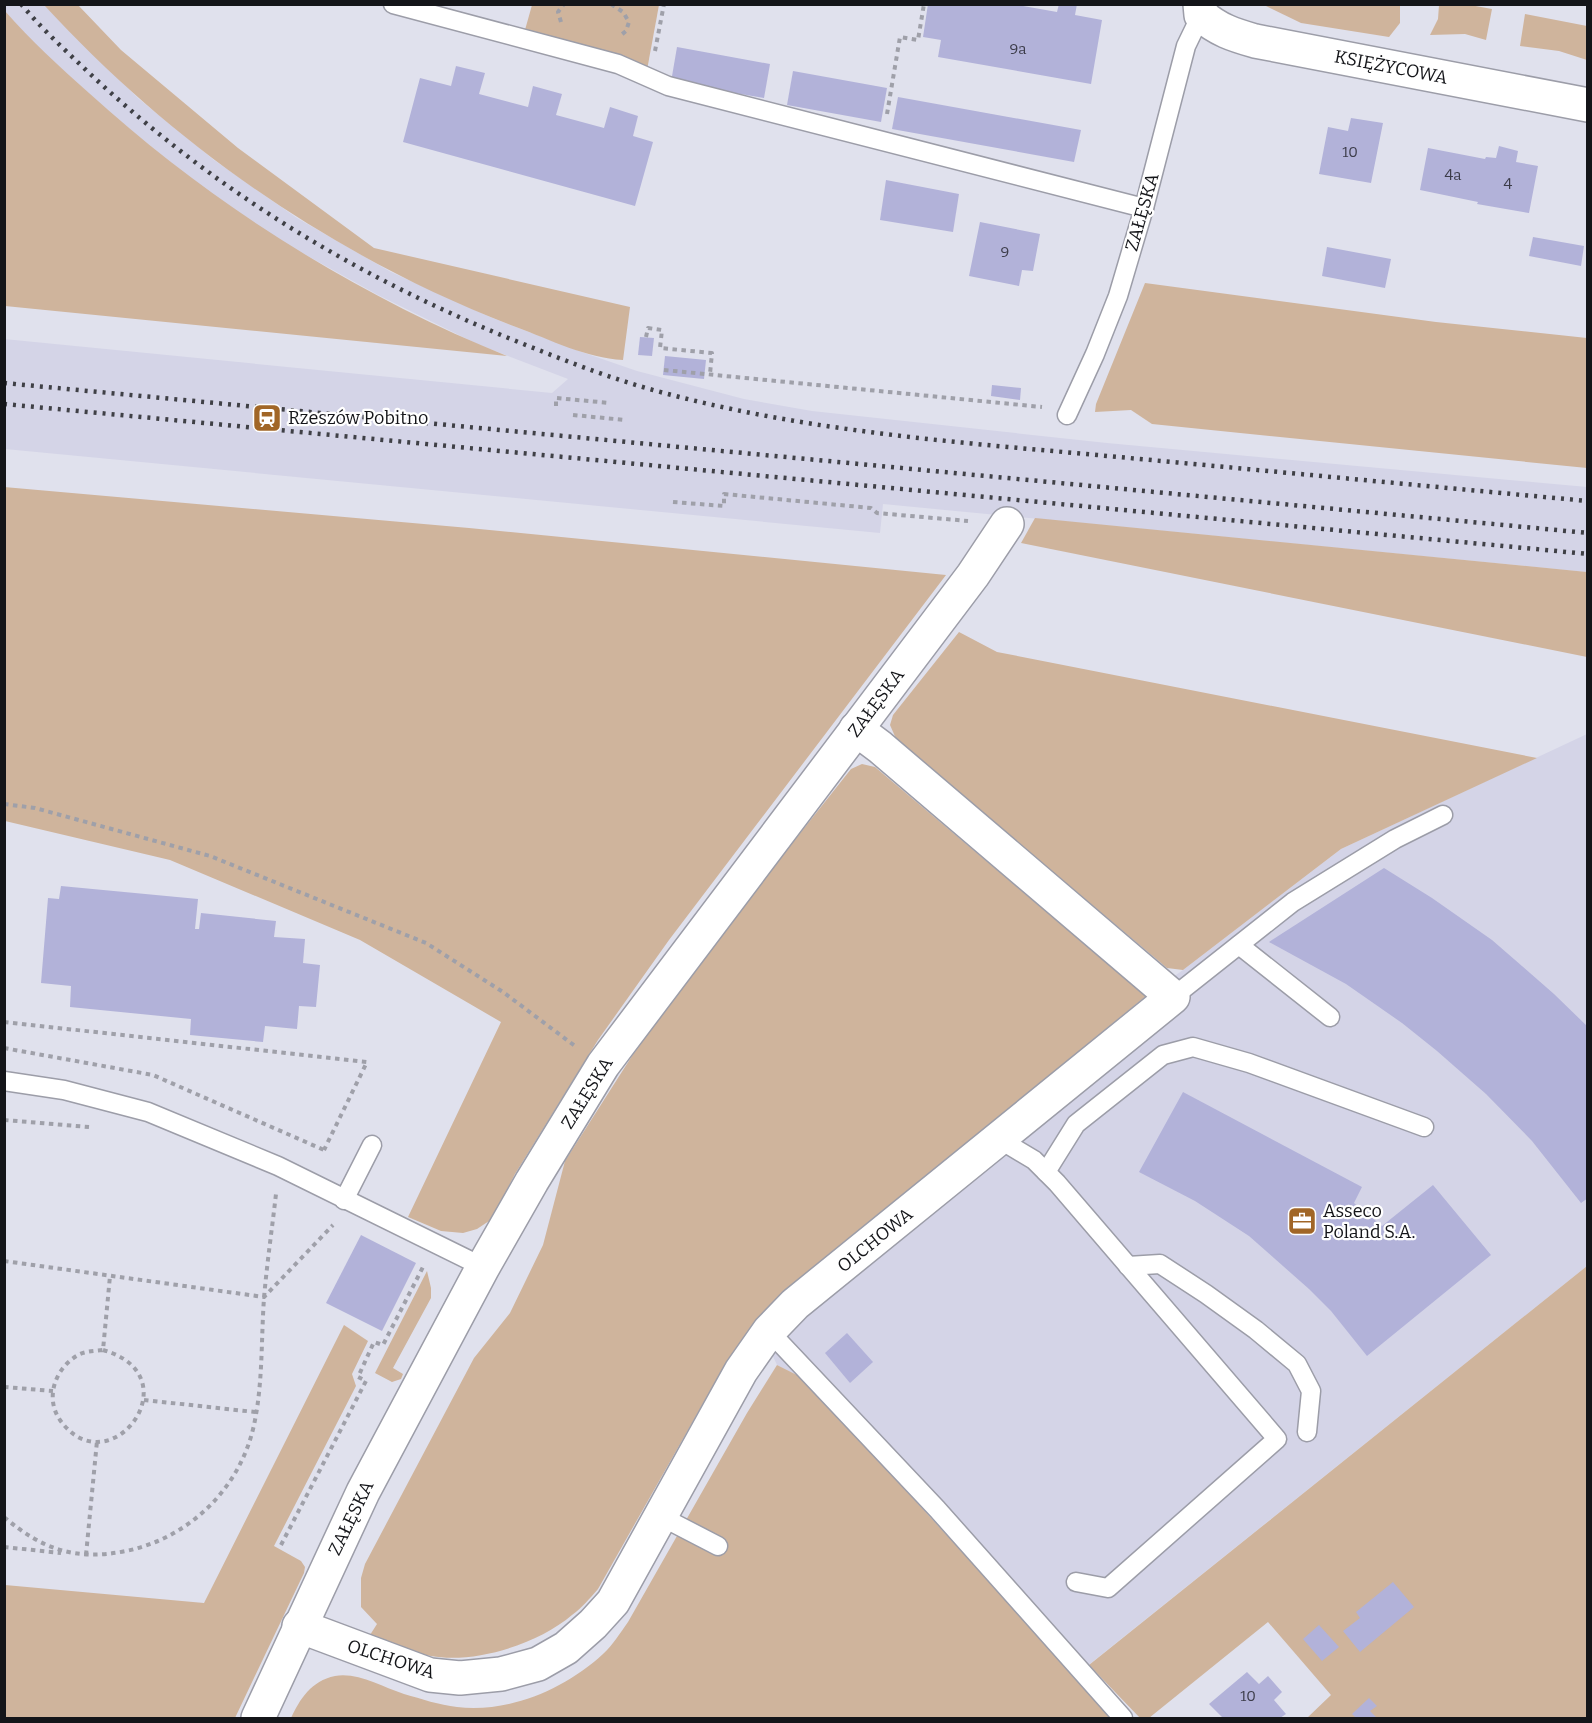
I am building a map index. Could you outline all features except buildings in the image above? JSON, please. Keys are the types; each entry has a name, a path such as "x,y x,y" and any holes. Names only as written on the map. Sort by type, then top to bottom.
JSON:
{"street":[{"name":"KSIĘŻYCOWA","path":"1201,10 1215,27 1255,41 1587,105"},
{"name":"ZAŁĘSKA","path":"258,1719 299,1626 363,1492 483,1267 603,1065 973,575 1005,528"},
{"path":"856,729 880,747 1173,998"},
{"name":"OLCHOWA","path":"299,1626 430,1675 460,1678 501,1674 538,1664 566,1648 613,1602 741,1371 769,1331 795,1304 1173,998"}],"lane":[{"path":"393,4 618,64 668,86 1144,208"},
{"name":"ZAŁĘSKA","path":"1067,415 1118,296 1144,208 1186,46 1201,10"},
{"path":"1173,998 1293,902 1395,839 1443,815"},
{"path":"1239,945 1330,1017"},
{"path":"1046,1172 1076,1124 1163,1055 1193,1047 1249,1063 1424,1127"},
{"path":"4,1081 64,1090 148,1112 278,1166 342,1208 483,1267"},
{"path":"999,1139 1034,1160 1046,1172 1278,1439 1108,1588 1076,1581"},
{"path":"342,1208 372,1145"},
{"path":"1128,1266 1160,1264 1256,1330 1297,1364 1311,1391 1307,1432"},
{"path":"769,1331 937,1509 1123,1719"},
{"path":"660,1516 718,1546"}],"path":[{"path":"564,4 558,16 567,27"},
{"path":"611,4 623,12 629,22 626,31 614,38"},
{"path":"650,78 664,4"},
{"path":"883,141 900,38 918,40 924,4"},
{"path":"646,337 648,328 662,330 660,348 712,353 710,374"},
{"path":"664,370 1047,407"},
{"path":"556,406 556,398 610,403"},
{"path":"573,415 625,420"},
{"path":"673,502 724,506 724,494 871,508 877,513 982,522 1005,528"},
{"path":"4,804 35,808 210,856 426,944 503,992 603,1065"},
{"path":"4,1023 367,1062 324,1150"},
{"path":"4,1120 99,1128"},
{"path":"4,1547 107,1555 140,1548 175,1534 209,1509 245,1454 254,1425 262,1353 264,1297 277,1185"},
{"path":"264,1297 342,1208"},
{"path":"4,1261 264,1297"},
{"path":"282,1545 366,1381 358,1377 374,1342 383,1345 427,1261"},
{"path":"102,1350 110,1276"},
{"path":"102,1350 118,1355 133,1367 142,1385 144,1400 140,1415 132,1427 121,1435 106,1441 91,1441 78,1437 65,1427 57,1415 52,1400 53,1385 69,1360 82,1353 102,1350"},
{"path":"4,1387 53,1391"},
{"path":"144,1400 255,1412"},
{"path":"86,1555 97,1441"},
{"path":"4,1517 37,1540 65,1553"}],"shaded area":[{"path":"5,5 44,5 139,99 214,160 297,218 391,272 490,317 579,351 637,371 744,399 812,411 1107,443 1587,487 1587,572 883,504 880,533 5,449 4,339 552,393 568,379 477,344 378,295 279,240 197,184 114,116 31,41 5,11"},
{"path":"44,5 78,5 121,50 238,148 374,248 630,307 623,360 609,359 569,348 449,299 321,232 261,193 203,151 147,105"},
{"path":"532,5 659,5 647,70 525,30"},
{"path":"1264,5 1400,5 1400,23 1389,37 1301,23"},
{"path":"1439,5 1470,5 1492,9 1486,40 1465,34 1430,35 1438,19"},
{"path":"5,11 57,64 136,134 235,209 340,275 394,304 507,356 5,306"},
{"path":"1525,14 1587,26 1587,60 1559,51 1520,46"},
{"path":"1145,283 1436,322 1587,338 1587,468 1152,424 1131,410 1095,412 1096,404"},
{"path":"4,487 469,528 946,575 669,940 598,1040 515,1174 492,1219 477,1229 463,1233 441,1231 408,1217 501,1022 360,940 170,860 5,821"},
{"path":"1035,518 1587,572 1587,657 1021,543"},
{"path":"959,632 997,652 1537,758 1341,849 1183,970 1167,968 897,741 890,725 893,715"},
{"path":"1587,734 1587,1266 1076,1675 803,1378 777,1365 756,1320 784,1294 1146,996 1341,849"},
{"path":"862,764 875,767 1146,996 784,1294 756,1320 727,1361 598,1589 576,1612 542,1635 524,1643 467,1657 431,1656 399,1648 370,1635 377,1624 361,1607 361,1578 365,1564 474,1358 510,1313 543,1245 565,1161 632,1056 710,947 851,769"},
{"path":"1587,1266 1587,1718 1307,1718 1331,1695 1268,1622 1149,1718 1140,1718 1089,1665"},
{"path":"427,1271 431,1298 393,1368 403,1374 401,1379 392,1382 375,1373"},
{"path":"344,1325 368,1341 352,1374 356,1386 274,1546 301,1561 305,1567 304,1573 235,1718 5,1718 5,1585 204,1603"},
{"path":"777,1365 803,1378 1114,1718 291,1718 298,1704 313,1686 335,1676 361,1678 404,1694 444,1705 477,1708 497,1706 536,1696 572,1678 588,1667 610,1647 628,1622 747,1413"}],"railway":[{"path":"21,4 61,46 137,116 188,157 296,231 352,264 469,322 633,384 721,407 881,434 1588,501"},
{"path":"4,383 1588,533"},
{"path":"4,404 1588,554"}],"place":[{"name":"Rzeszów Pobitno","path":"267,418"},
{"name":"Asseco Poland S.A.","path":"1302,1221"}]}
